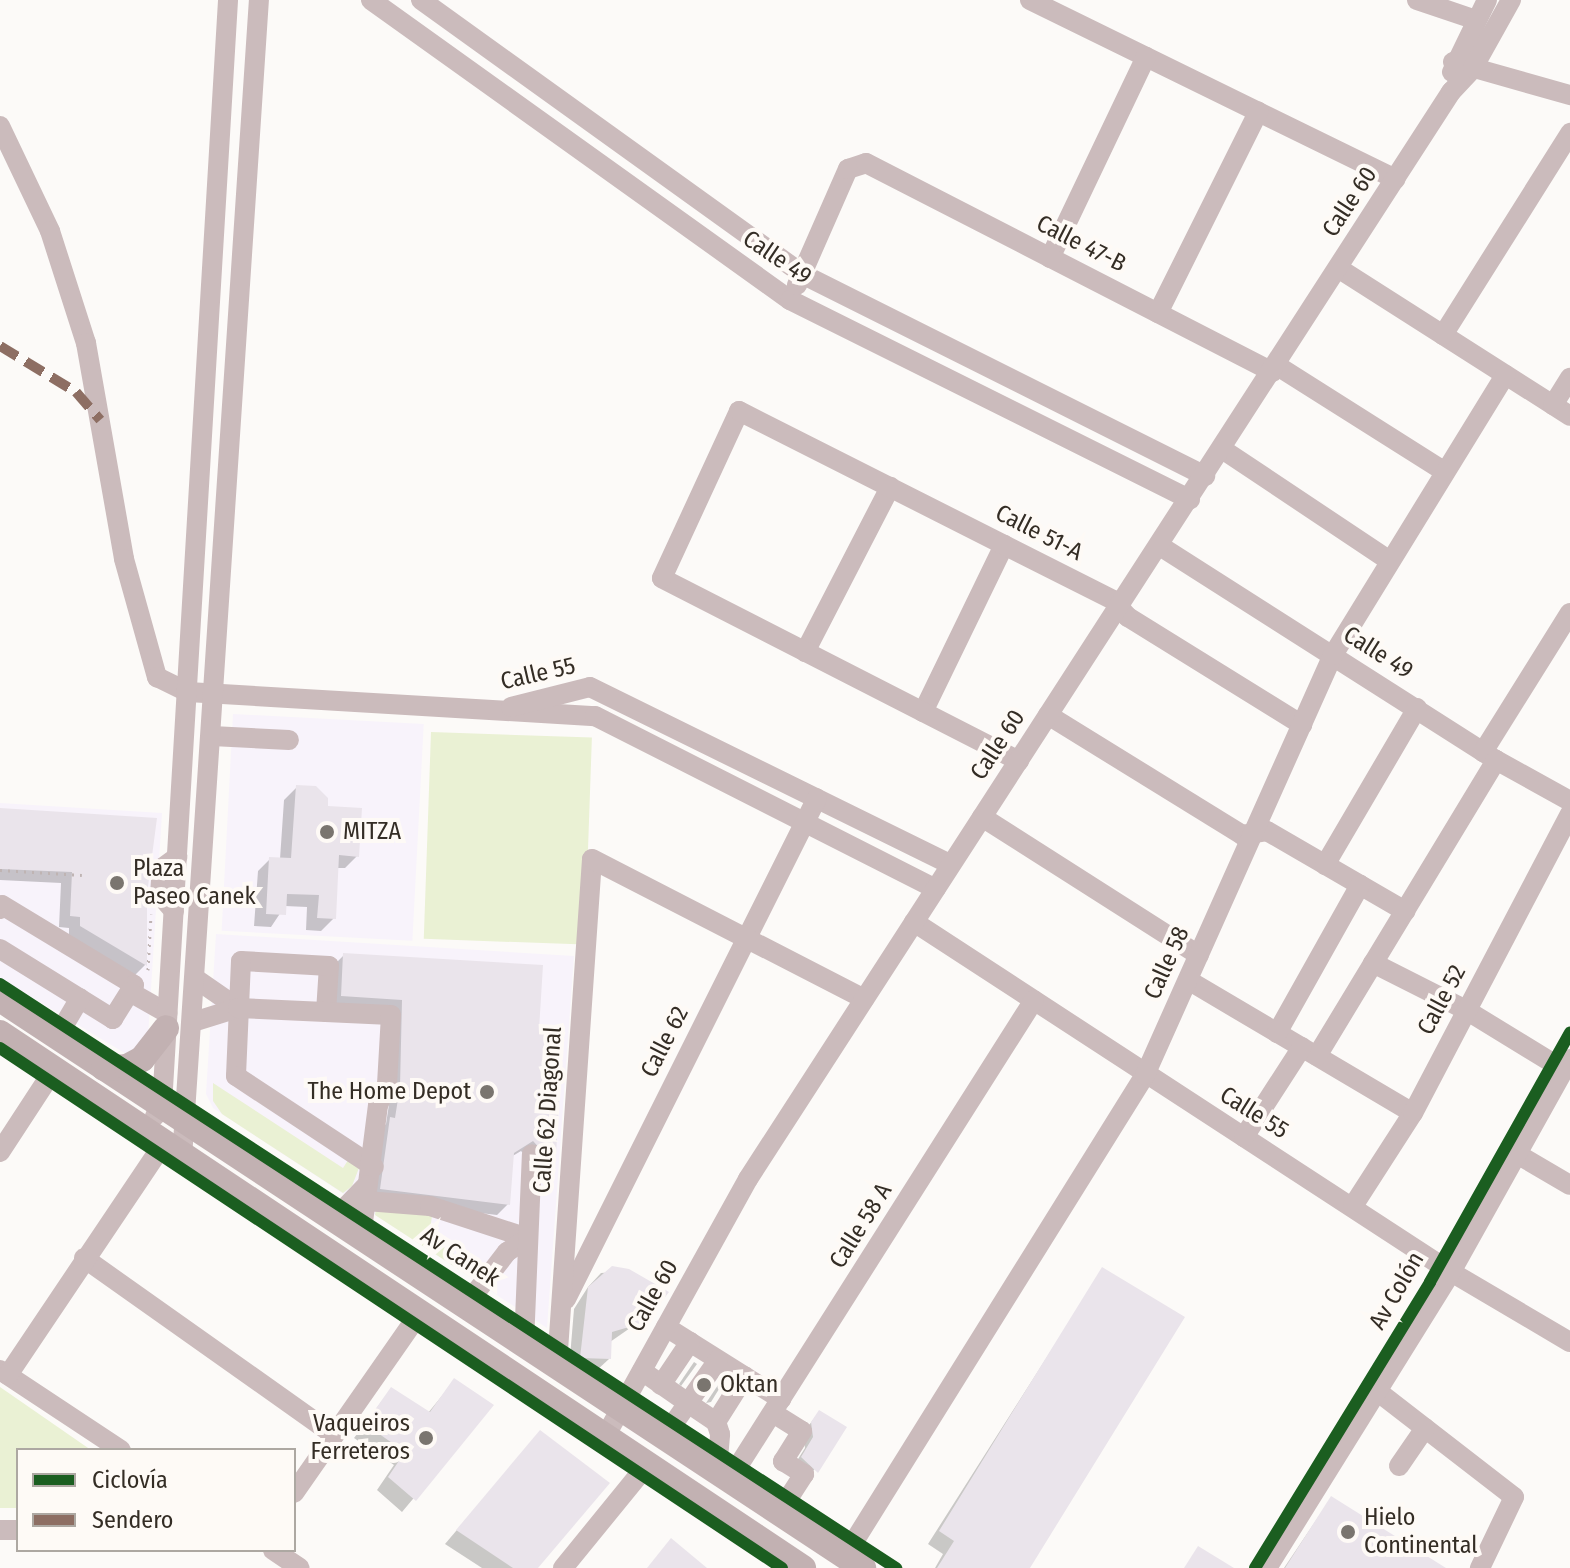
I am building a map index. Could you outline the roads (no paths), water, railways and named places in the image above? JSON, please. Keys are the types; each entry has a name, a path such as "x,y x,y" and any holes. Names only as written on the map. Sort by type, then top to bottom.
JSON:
{"main road":[{"path":"0,999 854,1562"},
{"path":"104,1068 127,1067 142,1059 167,1020"},
{"path":"0,1033 803,1568"}],"street":[{"path":"165,1144 162,1105 228,0"},
{"path":"118,1448 4,1372 165,1144 187,1122 259,0"},
{"name":"Calle 49","path":"371,0 790,300 1190,499"},
{"path":"1030,0 1395,179"},
{"path":"1417,0 1476,20"},
{"name":"Calle 60","path":"1451,92 1453,62 1487,0"},
{"name":"Calle 60","path":"605,1437 748,1179 1048,715 1121,608 1451,92 1473,68 1511,0"},
{"name":"Calle 49","path":"426,2 802,274 1205,476"},
{"path":"1050,258 1146,57"},
{"path":"1453,62 1570,95"},
{"path":"542,122 561,100"},
{"path":"1158,313 1258,112"},
{"path":"0,126 50,231 86,343 124,559 157,677 188,692 489,712"},
{"path":"1443,335 1570,133"},
{"name":"Calle 47-B","path":"802,274 848,169 866,163 1158,313 1274,368 1445,472"},
{"path":"1338,268 1562,411 1570,378"},
{"path":"790,300 802,274"},
{"path":"211,299 240,300"},
{"name":"Calle 58","path":"854,1562 1145,1075 1333,655 1505,375"},
{"path":"1004,406 1017,382"},
{"name":"Calle 51-A","path":"805,652 662,578 739,411 1121,608 1302,725"},
{"path":"1222,449 1390,561"},
{"path":"890,487 805,652 1019,761"},
{"path":"923,712 1004,545"},
{"name":"Calle 49","path":"1160,546 1490,756 1570,801"},
{"path":"1244,1137 1373,963 1570,613"},
{"name":"Calle 55","path":"489,712 590,687 951,865"},
{"path":"1325,865 1417,708"},
{"name":"Calle 55","path":"489,712 595,716 936,889"},
{"path":"1048,715 1242,835 1267,831 1405,911"},
{"path":"212,729 290,733"},
{"name":"Calle 62","path":"561,1309 817,798"},
{"name":"Calle 52","path":"1353,1206 1413,1113 1570,814"},
{"path":"982,817 1199,955"},
{"name":"Calle 62 Diagonal","path":"557,1365 592,859 747,937"},
{"path":"1277,1033 1360,885"},
{"path":"0,909 2,905 137,982 167,1020"},
{"name":"Calle 55","path":"914,922 1451,1272 1570,1342"},
{"path":"747,937 864,999"},
{"path":"0,949 113,1019 137,982 170,975"},
{"path":"326,1012 329,966 241,961 236,1076 241,1083 369,1185 528,1238"},
{"path":"1267,1568 1451,1272 1567,1064 1373,963"},
{"path":"196,979 238,1008"},
{"path":"1188,980 1413,1113"},
{"path":"57,1037 80,998"},
{"name":"Calle 58 A","path":"724,1475 777,1406 1034,1000"},
{"path":"193,1022 238,1008 391,1015 361,1237"},
{"path":"0,1152 55,1068"},
{"path":"524,1343 532,1154"},
{"path":"1517,1154 1570,1185"},
{"path":"334,1219 369,1185"},
{"path":"466,1305 507,1252 528,1238"},
{"path":"84,1258 334,1435"},
{"path":"296,1490 419,1314"},
{"path":"666,1327 745,1376 802,1431 783,1461 804,1474 779,1513"},
{"path":"661,1385 690,1342"},
{"path":"665,1436 718,1360"},
{"path":"642,1371 716,1422 724,1475"},
{"path":"716,1422 745,1376"},
{"path":"1377,1391 1514,1497 1480,1568"},
{"path":"1399,1466 1425,1428"},
{"path":"563,1568 647,1465"},
{"path":"276,1552 300,1568"}],"place":[{"name":"MITZA","path":"327,832"},
{"name":"Plaza Paseo Canek","path":"117,883"},
{"name":"The Home Depot","path":"487,1092"},
{"name":"Oktan","path":"704,1385"},
{"name":"Vaqueiros Ferreteros","path":"426,1438"},
{"name":"Hielo Continental","path":"1348,1532"}]}
